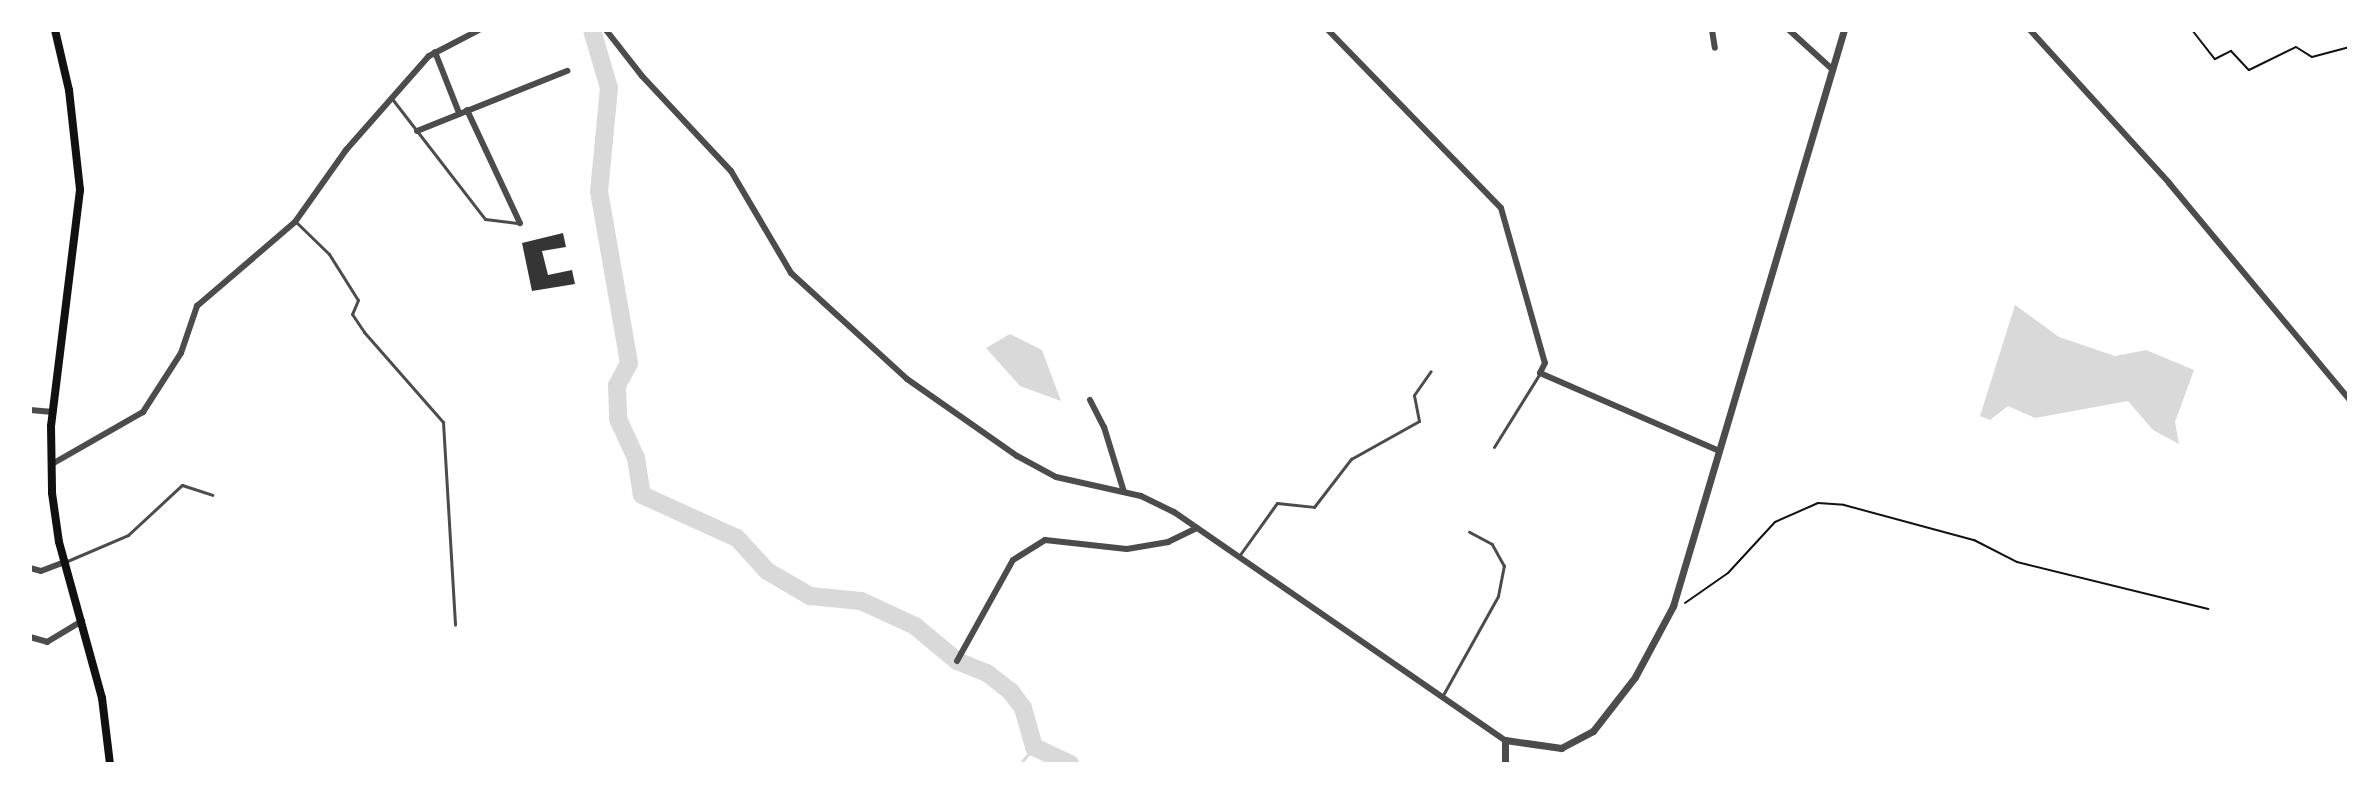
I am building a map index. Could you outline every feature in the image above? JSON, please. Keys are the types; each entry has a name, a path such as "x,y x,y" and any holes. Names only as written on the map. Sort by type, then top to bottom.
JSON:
{"main road":[{"path":"55,30 69,90 80,190 53,412 52,464 65,562 102,698 110,764"}],"street":[{"path":"52,464 143,412 181,353 197,306 295,222 391,97 435,52 479,30"},
{"path":"606,30 642,76 731,171 791,273 896,370 1017,456 1056,477 1141,496 1197,528 1505,740 1561,748 1593,731 1627,689 1673,606 1844,30"},
{"path":"1328,30 1501,208 1545,363 1540,373 1719,451"},
{"path":"1712,30 1715,48"},
{"path":"1789,30 1832,69"},
{"path":"2030,30 2169,183 2349,399"},
{"path":"435,52 459,113"},
{"path":"417,131 567,71"},
{"path":"467,110 520,223"},
{"path":"1090,400 1104,427 1124,492"},
{"path":"30,410 53,412"},
{"path":"957,661 1013,560 1045,540 1127,549 1168,542 1197,528"},
{"path":"30,568 41,571 65,562"},
{"path":"30,637 47,642 82,621"},
{"path":"1505,740 1505,764"}],"lane":[{"path":"391,97 485,219 520,223"},
{"path":"295,222 329,254 358,300 352,314 364,332 443,422 455,625"},
{"path":"1239,556 1277,503 1314,507 1351,459 1419,421 1414,395 1431,371"},
{"path":"1494,447 1540,373"},
{"path":"65,562 128,535 182,485 212,495"},
{"path":"1441,698 1498,596 1504,566 1492,544 1469,532"}],"path":[{"path":"2192,30 2215,59 2231,51 2249,70 2296,47 2312,57 2349,47"},
{"path":"1673,606 1728,573 1775,522 1818,503 1844,505 1974,540 2017,562 2208,609"}],"shaded area":[{"path":"2015,305 2059,337 2115,356 2146,350 2194,370 2175,422 2179,444 2153,430 2128,401 2035,418 2008,406 1990,420 1980,416"},
{"path":"1010,334 1042,350 1061,401 1020,386 986,348"}],"building":[{"path":"563,233 566,247 542,251 548,275 572,270 575,284 532,291 522,243"}],"waterway":[{"path":"592,30 609,88 599,191 629,363 617,386 618,419 636,458 642,495 737,538 767,571 810,596 861,601 915,626 957,661 987,673 1011,692 1023,708 1034,747 1070,764"},
{"path":"1020,764 1034,747"}]}
